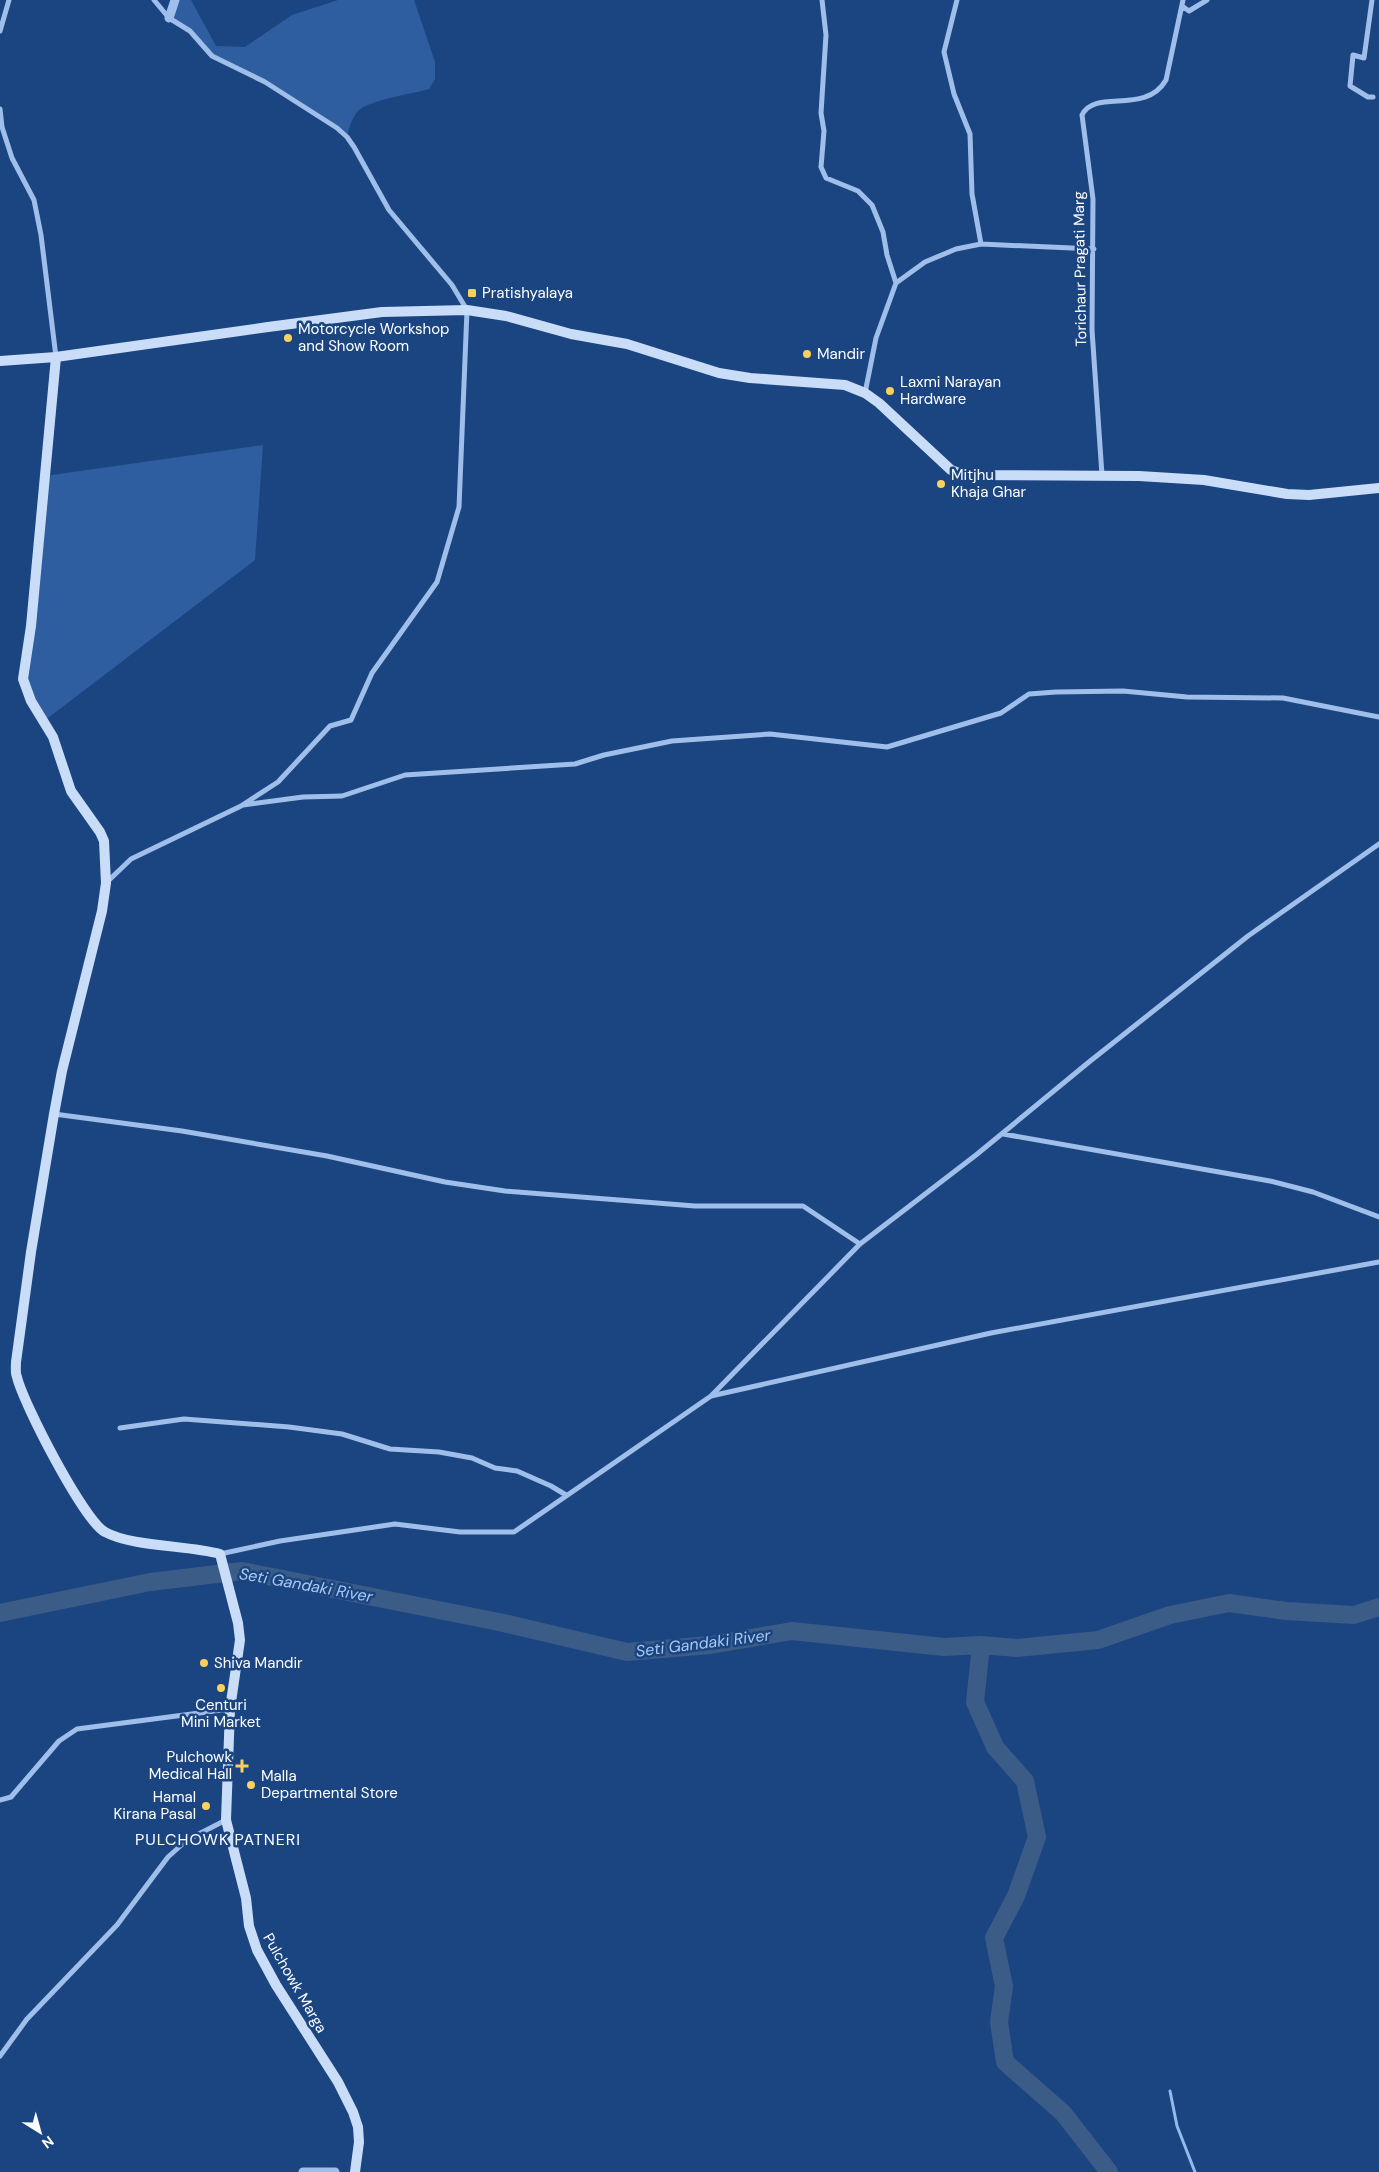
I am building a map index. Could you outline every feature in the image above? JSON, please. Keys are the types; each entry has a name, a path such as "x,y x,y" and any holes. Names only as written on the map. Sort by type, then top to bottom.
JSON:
{"main road":[{"path":"0,361 56,358 382,312 468,310 506,316 571,334 627,344 719,372 750,378 838,384 865,393 892,414 956,473 964,475 1140,476 1204,480 1287,494 1308,495 1379,488"},
{"path":"56,358 31,626 23,680 29,696 53,737 71,791 100,832 104,841 106,883 102,911 62,1071 54,1114 31,1252 16,1362 17,1378 53,1458 89,1514 103,1532 137,1541 220,1554"},
{"name":"Pulchowk Marga","path":"220,1554 238,1623 240,1640 230,1709 226,1820 246,1898 249,1926 257,1950 276,1985 338,2082 353,2112 358,2127 359,2142 355,2172"}],"street":[{"path":"0,31 9,0"},
{"path":"106,883 131,860 241,806 278,782 330,726 351,720 372,673 437,582 459,507 468,310 452,285 390,210 373,178 347,137 337,128 265,82 212,56 190,31 169,18 154,0"},
{"path":"169,18 176,2 175,0"},
{"path":"822,0 826,34 821,113 824,131 820,167 826,178 858,191 872,205 883,232 886,255 896,284"},
{"path":"957,0 944,52 954,94 970,134 972,194 981,244"},
{"path":"1183,3 1189,11 1207,0"},
{"path":"1372,0 1364,58 1352,55 1350,86 1368,97 1373,97"},
{"name":"Torichaur Pragati Marg","path":"1102,476 1092,330 1093,199 1082,116 1085,109 1092,104 1144,99 1153,96 1160,90 1166,80 1183,3"},
{"path":"0,109 2,127 12,158 34,200 41,235 56,358"},
{"path":"865,393 876,338 896,284 926,262 956,249 981,244 1094,249"},
{"path":"241,806 303,797 342,796 404,775 574,764 604,755 672,741 770,734 887,747 1001,713 1029,694 1123,691 1187,698 1283,698 1379,717"},
{"path":"220,1554 280,1541 394,1524 460,1532 514,1532 710,1396 860,1244 1003,1134 1089,1062 1248,936 1379,844"},
{"path":"54,1114 182,1131 327,1156 445,1182 505,1190 695,1206 803,1206 860,1244"},
{"path":"1003,1134 1270,1181 1312,1192 1379,1217"},
{"path":"710,1396 991,1333 1379,1262"},
{"path":"120,1428 184,1419 289,1427 342,1434 397,1450 439,1452 472,1458 494,1468 517,1471 551,1486 566,1496"},
{"path":"0,1800 11,1797 58,1741 76,1729 230,1709"},
{"path":"0,2056 26,2019 116,1925 168,1857 187,1840 226,1820"},
{"path":"303,2172 335,2172"}],"shaded area":[{"path":"177,0 191,0 216,46 245,47 292,15 338,0 414,0 435,62 435,79 429,89 364,107 354,116 347,137 265,82 212,56 190,31 169,18"},
{"path":"263,445 255,560 44,721 31,701 25,664 45,476"}],"waterway":[{"name":"Seti Gandaki River","path":"0,1613 150,1582 242,1571 499,1622 627,1652 710,1645 792,1631 944,1647 981,1645 1017,1648 1098,1640 1170,1615 1229,1603 1286,1611 1354,1615 1379,1607"},
{"path":"981,1645 975,1702 995,1747 1025,1781 1037,1837 1016,1896 994,1938 1004,1986 999,2022 1005,2062 1063,2113 1109,2172"},
{"path":"1170,2091 1177,2126 1195,2172"}],"place":[{"name":"Pratishyalaya","path":"472,293"},
{"name":"Motorcycle Workshop and Show Room","path":"288,338"},
{"name":"Mandir","path":"807,354"},
{"name":"Laxmi Narayan Hardware","path":"890,391"},
{"name":"Mitjhu Khaja Ghar","path":"941,484"},
{"name":"Shiva Mandir","path":"204,1663"},
{"name":"Centuri Mini Market","path":"221,1688"},
{"name":"Pulchowk Medical Hall","path":"242,1766"},
{"name":"Malla Departmental Store","path":"251,1785"},
{"name":"Hamal Kirana Pasal","path":"206,1806"}],"district":[{"name":"PULCHOWK PATNERI","path":"218,1839"}]}
